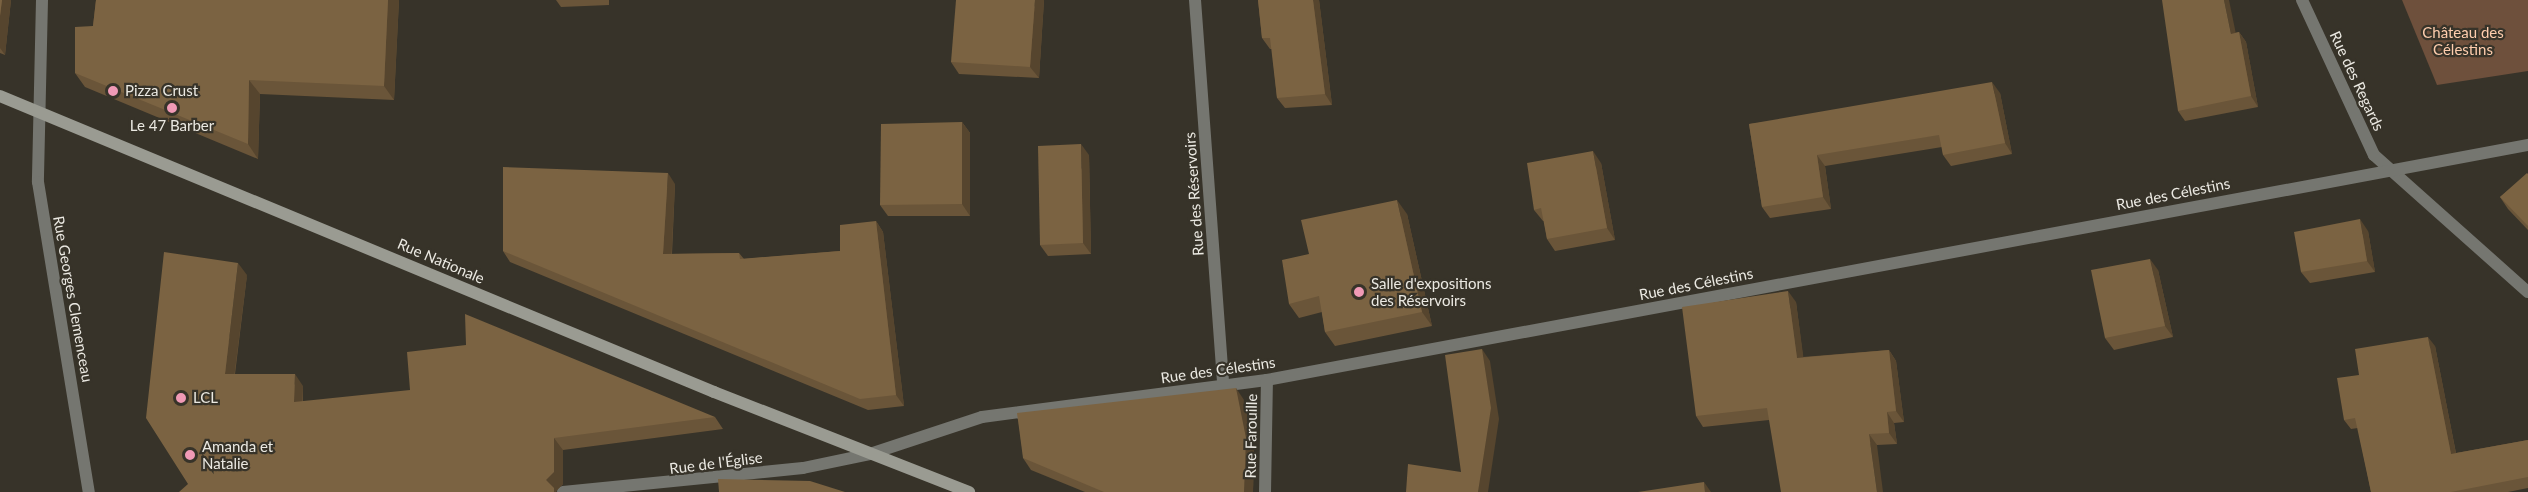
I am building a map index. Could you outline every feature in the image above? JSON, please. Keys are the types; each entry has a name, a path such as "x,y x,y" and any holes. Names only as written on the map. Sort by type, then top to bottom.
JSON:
{"main road":[{"name":"Rue Nationale","path":"0,96 870,454 969,492"}],"street":[{"name":"Rue Georges Clemenceau","path":"42,0 37,110 38,182 89,492"},
{"name":"Rue des Réservoirs","path":"1195,0 1223,385"},
{"name":"Rue des Regards","path":"2302,0 2374,154 2528,292"},
{"name":"Rue des Célestins","path":"870,454 982,417 1267,380 2392,168 2528,145"},
{"name":"Rue Farouille","path":"1265,492 1267,380"},
{"name":"Rue de l'Église","path":"563,492 791,470 870,454"}],"green space":[{"name":"Château des Célestins","path":"2402,0 2528,0 2528,71 2437,85"}],"building":[{"path":"96,0 388,0 384,86 249,80 248,144 75,73 75,27 93,26"},
{"path":"956,0 1035,0 1030,67 951,62"},
{"path":"1258,0 1313,0 1325,94 1277,98 1270,38 1262,38"},
{"path":"2162,0 2224,0 2231,34 2239,32 2251,96 2178,111"},
{"path":"1992,82 2005,143 1943,155 1939,135 1817,155 1823,197 1762,207 1749,124"},
{"path":"962,122 962,204 880,205 881,124"},
{"path":"1081,144 1083,243 1040,245 1038,146"},
{"path":"1593,151 1607,228 1547,239 1541,208 1534,210 1527,163"},
{"path":"503,167 668,173 663,254 739,253 740,259 840,251 840,225 876,221 896,395 860,399 503,251"},
{"path":"2528,174 2528,226 2500,197"},
{"name":"Salle d'expositions des Réservoirs","path":"1397,200 1422,312 1325,332 1319,296 1289,304 1282,260 1309,254 1301,220"},
{"path":"2360,219 2367,261 2301,272 2294,232"},
{"path":"164,252 238,263 225,374 295,374 294,402 410,390 407,352 466,345 465,314 715,417 554,438 554,472 546,480 554,488 554,492 179,492 188,484 146,418"},
{"path":"2150,259 2165,326 2105,338 2091,270"},
{"path":"1788,291 1797,358 1889,350 1896,411 1887,412 1889,433 1869,434 1877,492 1781,492 1767,408 1696,416 1682,307"},
{"path":"2428,337 2451,454 2528,440 2528,477 2451,492 2371,492 2355,418 2344,420 2337,378 2359,375 2355,349"},
{"path":"1482,349 1491,408 1478,492 1406,492 1408,464 1461,472 1445,355"},
{"path":"1236,388 1246,438 1244,492 1104,492 1023,458 1017,413"},
{"path":"718,479 810,481 845,492 719,492"},
{"path":"1704,482 1705,492 1638,492"}],"place":[{"name":"Pizza Crust","path":"113,91"},
{"name":"Le 47 Barber","path":"172,108"},
{"name":"Salle d'expositions des Réservoirs","path":"1359,292"},
{"name":"LCL","path":"181,398"},
{"name":"Amanda et Natalie","path":"190,455"}]}
